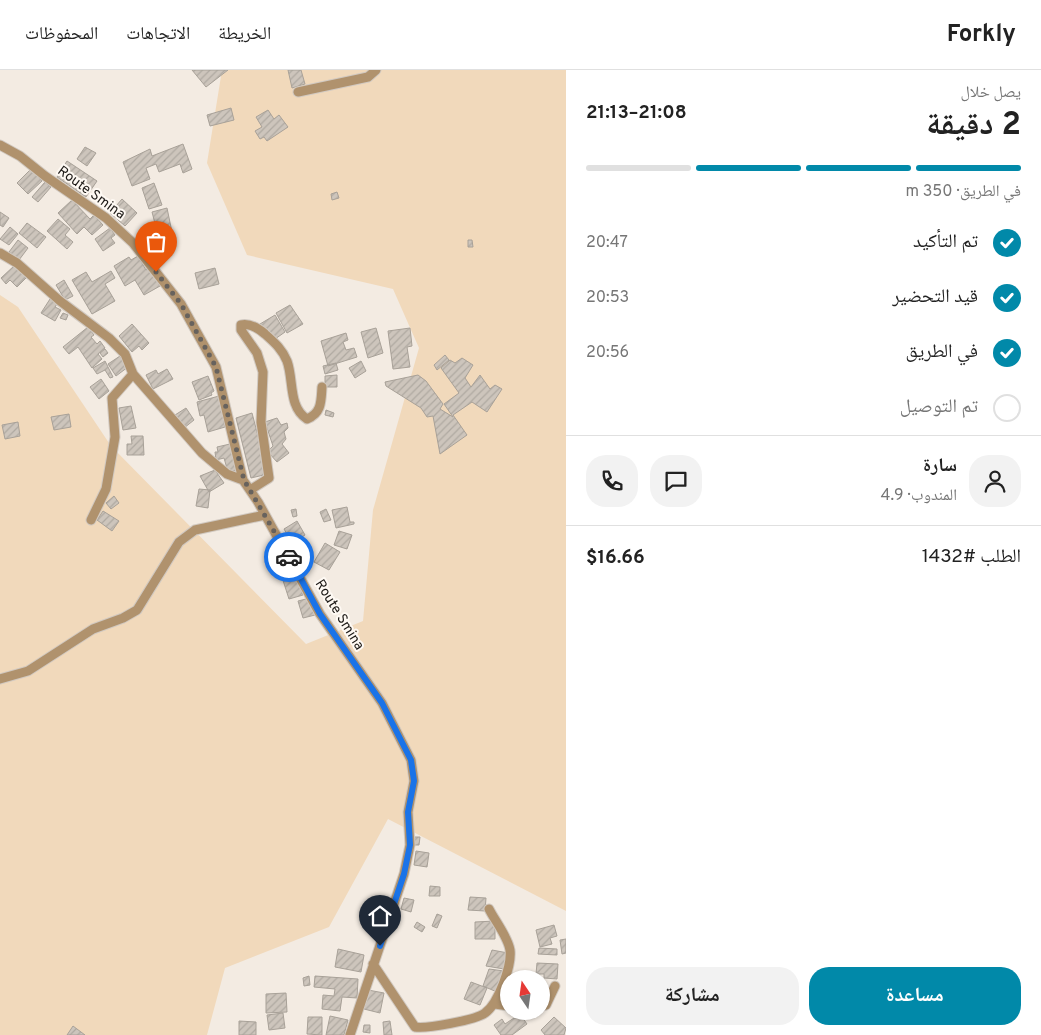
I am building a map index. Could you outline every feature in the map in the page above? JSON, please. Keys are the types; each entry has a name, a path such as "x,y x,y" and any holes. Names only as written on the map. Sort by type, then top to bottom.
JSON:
{"street":[{"path":"298,92 368,77 376,70"},
{"name":"Route Smina","path":"0,145 20,156 45,176 106,218 133,243 181,304 216,367 244,480 320,614 382,703 411,760 414,781 408,812 410,845 404,874 350,1035"},
{"path":"0,253 17,263 60,301 109,338 125,354 134,374 202,453 227,474 244,480"},
{"path":"250,490 269,478 261,422 263,372 257,354 241,330 241,325 246,324 258,328 280,347 287,363 294,401 300,414 307,419 315,416 320,406 322,387"},
{"path":"91,520 106,489 115,437 112,398 134,374"},
{"path":"0,679 28,671 93,629 123,618 137,610 180,542 195,530 265,515"},
{"path":"373,964 414,1031 484,1014 495,1004 510,961 510,948 489,909"},
{"path":"550,997 555,986"},
{"path":"495,1004 500,1005"}],"shaded area":[{"path":"222,70 566,70 566,911 388,819 329,927 225,968 207,1035 0,1035 0,295 18,307 111,446 306,644 363,621 373,510 419,348 393,289 247,255 207,163"}],"building":[{"path":"192,70 228,70 206,87"},
{"path":"288,70 301,70 305,84 292,88"},
{"path":"231,108 234,120 210,126 207,115"},
{"path":"268,110 274,119 279,115 288,127 267,141 264,137 260,139 255,131 262,127 256,117"},
{"path":"183,144 192,169 183,173 180,164 159,172 156,164 146,168 150,179 132,186 123,162 150,149 152,156"},
{"path":"85,147 96,153 87,166 77,159"},
{"path":"67,161 97,181 86,197 57,177"},
{"path":"31,169 42,181 28,194 17,183"},
{"path":"45,182 51,187 38,202 32,197"},
{"path":"154,183 162,205 149,209 142,188"},
{"path":"337,192 339,198 332,200 331,194"},
{"path":"122,199 137,213 125,226 110,213"},
{"path":"72,200 90,219 94,215 103,225 92,235 84,227 77,234 58,213"},
{"path":"167,208 172,232 158,235 152,212"},
{"path":"0,212 9,218 3,227 0,225"},
{"path":"58,219 70,229 65,235 73,242 67,249 47,231"},
{"path":"27,223 46,237 37,248 19,233"},
{"path":"10,227 18,234 9,245 0,239"},
{"path":"110,228 115,235 111,238 115,243 103,251 95,239"},
{"path":"18,240 28,248 19,260 9,252"},
{"path":"468,240 472,240 473,247 468,247"},
{"path":"138,256 146,270 149,268 160,286 144,295 135,280 125,286 114,266 129,257 131,260"},
{"path":"15,265 27,277 17,287 10,280 6,284 1,278"},
{"path":"215,268 219,284 199,289 195,273"},
{"path":"111,271 115,278 105,284 115,301 92,314 72,280 86,272 92,282"},
{"path":"64,280 73,296 65,300 56,285"},
{"path":"50,299 57,304 55,307 61,310 55,321 41,313"},
{"path":"290,305 303,324 287,333 276,313"},
{"path":"63,313 68,315 66,320 60,318"},
{"path":"275,315 285,332 275,339 272,334 268,336 260,324"},
{"path":"132,324 149,343 142,350 139,346 132,352 119,336"},
{"path":"88,327 94,335 91,337 97,344 100,341 105,348 98,354 102,359 92,368 78,347 69,354 63,347"},
{"path":"376,328 383,353 368,358 361,332"},
{"path":"410,328 412,346 407,347 410,367 393,369 388,331"},
{"path":"346,333 348,340 343,342 346,350 354,348 357,357 328,366 321,341"},
{"path":"105,349 108,353 103,357 100,353"},
{"path":"445,355 449,360 437,370 434,365"},
{"path":"120,356 128,367 116,376 108,364"},
{"path":"462,358 473,365 465,378 471,387 480,375 490,389 495,385 502,389 487,412 472,402 453,415 467,435 440,454 433,416 427,417 421,408 386,386 385,382 418,375 426,381 443,404 440,409 453,417 444,404 459,393 441,368 450,360 455,363"},
{"path":"105,361 113,377 110,378 105,370 97,374 93,368"},
{"path":"361,361 366,371 355,378 349,368"},
{"path":"336,363 338,370 325,374 323,366"},
{"path":"167,369 173,379 153,389 146,375 156,370 158,374"},
{"path":"337,375 337,387 325,387 325,376"},
{"path":"208,376 214,391 211,393 212,395 199,400 192,382"},
{"path":"101,379 109,391 99,399 90,387"},
{"path":"219,396 225,427 208,432 204,415 200,416 197,402"},
{"path":"131,406 136,428 123,430 119,408"},
{"path":"186,408 194,420 184,428 175,415"},
{"path":"326,410 334,413 333,417 325,415"},
{"path":"252,413 268,474 251,478 236,418"},
{"path":"69,414 71,427 54,430 51,417"},
{"path":"277,418 281,425 287,423 288,428 284,432 286,439 282,444 289,453 277,462 268,451 273,446 265,422"},
{"path":"18,422 20,436 5,439 2,425"},
{"path":"131,436 143,436 144,455 127,455 127,444 132,444"},
{"path":"230,444 236,470 228,472 224,458 216,460 215,452 218,452 217,447"},
{"path":"215,470 224,483 209,492 200,476"},
{"path":"199,489 210,490 208,508 196,506"},
{"path":"114,496 119,503 111,509 106,503"},
{"path":"347,507 350,522 354,522 354,524 336,528 332,510"},
{"path":"296,509 297,516 293,517 291,510"},
{"path":"326,509 331,520 324,522 320,512"},
{"path":"103,511 119,521 112,531 97,520"},
{"path":"297,521 305,535 292,543 284,529"},
{"path":"339,531 352,535 347,549 334,545"},
{"path":"325,543 340,552 329,570 314,562"},
{"path":"293,567 303,595 289,599 280,571"},
{"path":"310,598 315,615 303,618 298,601"},
{"path":"413,837 420,837 419,845 413,845"},
{"path":"416,851 429,853 427,867 414,865"},
{"path":"430,886 440,887 440,896 429,896"},
{"path":"470,897 486,898 485,911 468,910"},
{"path":"404,898 414,900 411,912 401,909"},
{"path":"437,914 442,916 437,928 432,926"},
{"path":"495,921 495,939 475,939 475,922"},
{"path":"417,922 425,927 422,932 414,927"},
{"path":"554,925 557,936 550,938 552,944 540,947 536,930"},
{"path":"566,939 566,953 562,954 560,940"},
{"path":"539,948 557,949 557,955 538,954"},
{"path":"338,949 364,955 361,972 335,967"},
{"path":"492,950 508,953 504,969 486,966"},
{"path":"537,963 558,964 557,979 550,978 550,970 536,970"},
{"path":"489,969 500,970 500,983 497,992 483,986"},
{"path":"309,976 310,985 304,986 303,978"},
{"path":"315,976 358,979 357,998 342,997 340,1011 322,1009 323,995 334,996 335,989 314,987"},
{"path":"471,982 487,988 480,1005 464,999"},
{"path":"368,990 384,993 380,1013 364,1009"},
{"path":"286,993 287,1012 266,1013 266,994"},
{"path":"283,1013 285,1028 269,1030 267,1015"},
{"path":"330,1016 348,1020 344,1035 326,1035"},
{"path":"308,1017 322,1017 322,1035 307,1034"},
{"path":"554,1017 566,1028 564,1035 545,1035 541,1030"},
{"path":"501,1020 505,1024 511,1020 524,1020 527,1024 512,1035 501,1035 494,1025"},
{"path":"239,1021 256,1022 256,1035 239,1035"},
{"path":"390,1021 392,1035 384,1035 383,1022"},
{"path":"364,1025 370,1025 370,1033 363,1032"},
{"path":"73,1026 85,1035 67,1035"}],"way so far":[{"path":"156,272 198,330 216,367 244,480 289,557"}],"route":[{"path":"289,557 320,614 350,660 382,703 411,760 414,781 408,812 410,845 404,874 380,946"}]}
